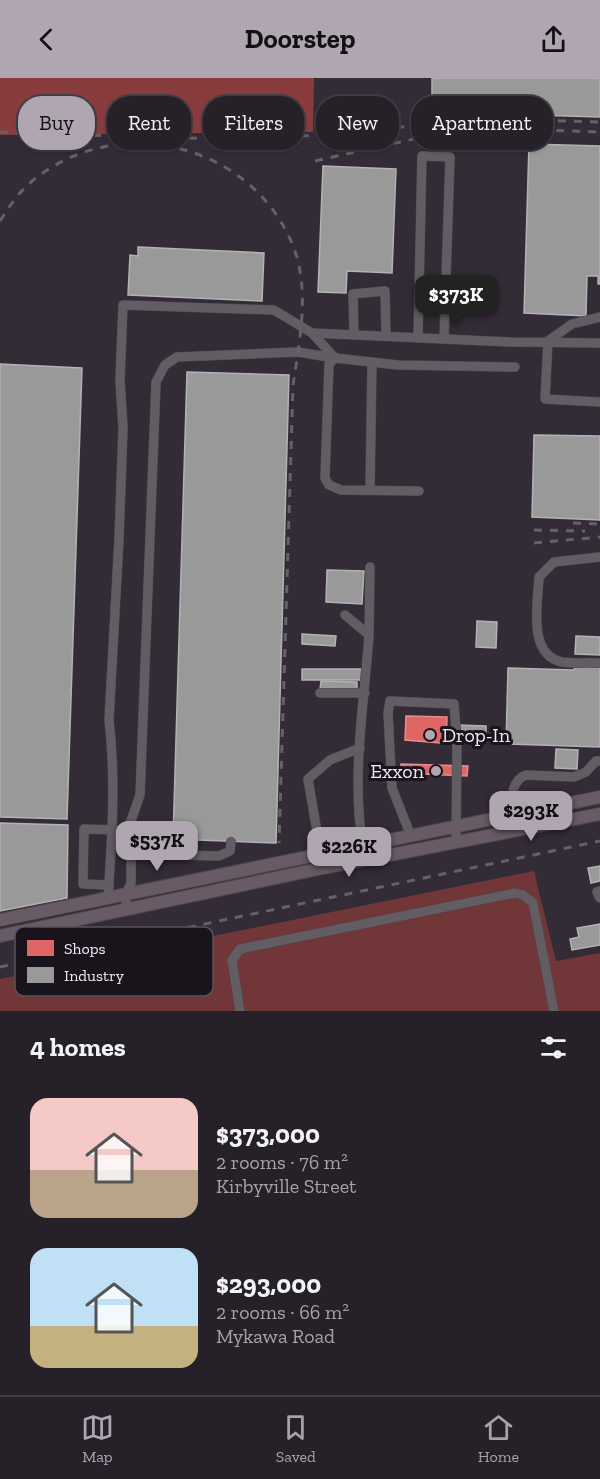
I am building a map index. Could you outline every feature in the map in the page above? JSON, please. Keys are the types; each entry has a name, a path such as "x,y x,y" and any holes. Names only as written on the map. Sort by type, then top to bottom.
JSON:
{"main road":[{"path":"0,920 363,847 455,827 511,810 600,797"},
{"path":"42,927 600,814"},
{"path":"363,847 365,860"},
{"path":"0,936 15,933"}],"street":[{"path":"418,338 422,156 450,157 444,339"},
{"path":"354,335 353,294 384,291 386,336"},
{"path":"108,898 112,830 112,744 109,720 120,528 123,429 120,380 123,305 274,310 312,333 335,358"},
{"path":"548,341 572,324 600,317"},
{"path":"312,333 510,342 600,342"},
{"path":"548,341 545,399 600,402"},
{"path":"126,909 126,894 131,883 131,854 127,832 140,795 156,382 165,365 177,357 298,352 398,364 515,368"},
{"path":"335,358 329,364 325,478 328,485 341,490 419,491"},
{"path":"370,490 372,362"},
{"path":"600,557 554,562 539,578 536,634 545,651 559,662 600,663"},
{"path":"363,847 359,825 360,748 369,635 370,567"},
{"path":"345,615 369,635"},
{"path":"320,693 365,693"},
{"path":"411,836 392,788 388,713 390,701 454,704 457,744 456,842"},
{"path":"321,855 308,779 330,760 360,748"},
{"path":"511,810 515,782 520,777 526,775 574,777 586,772 596,761 600,761"},
{"path":"109,885 83,884 84,829 127,832"},
{"path":"131,854 219,856 230,850 231,842"},
{"path":"600,891 597,892 600,898"},
{"path":"240,1011 232,960 240,949 515,893 523,894 533,903 554,1011"}],"shaded area":[{"path":"0,78 314,78 313,132 304,132 304,96 203,96 203,133 191,133 191,96 107,96 107,134 95,134 95,96 18,96 18,135 0,135"},
{"path":"534,871 556,961 600,953 600,1011 0,1011 0,979 15,976 15,996 213,996 213,936"}],"building: Shops":[{"path":"406,716 447,717 446,742 405,740"},
{"path":"401,764 468,766 467,776 401,773"}],"building: Industry":[{"path":"432,78 600,78 600,117 553,116 553,96 432,96"},
{"path":"553,145 600,146 600,284 598,284 598,276 587,276 586,316 524,313 529,150 553,150"},
{"path":"323,166 396,169 392,273 347,271 346,293 318,292"},
{"path":"138,247 264,253 262,301 128,295 130,255 138,256"},
{"path":"0,364 82,368 67,819 0,817"},
{"path":"187,372 289,375 276,843 173,839"},
{"path":"534,435 600,436 600,520 532,517"},
{"path":"327,570 364,571 362,604 326,602"},
{"path":"477,621 497,622 496,648 476,647"},
{"path":"302,634 336,636 335,646 302,644"},
{"path":"576,636 600,637 600,655 575,654"},
{"path":"575,664 600,665 600,747 506,744 508,668 574,670"},
{"path":"302,669 362,669 362,680 302,680"},
{"path":"321,681 357,682 357,691 320,690"},
{"path":"457,725 486,726 486,736 457,735"},
{"path":"556,749 578,750 577,769 555,768"},
{"path":"0,823 68,825 67,898 0,911"},
{"path":"600,866 600,881 591,883 588,868"},
{"path":"600,924 600,945 572,950 570,939 579,937 577,928"}],"railway":[{"path":"553,120 600,122"},
{"path":"95,135 261,140 412,126 600,132"},
{"path":"0,132 18,133"},
{"path":"315,161 411,140"},
{"path":"0,221 26,186 64,160 100,148 138,144 176,148 211,160 243,180 271,207 291,241 301,276 302,312 293,385 279,843"},
{"path":"573,523 600,524"},
{"path":"534,530 585,531"},
{"path":"534,543 600,537"},
{"path":"190,927 600,841"},
{"path":"0,967 15,964"}],"place":[{"name":"Drop-In","path":"430,735"},
{"name":"Exxon","path":"436,771"}]}
